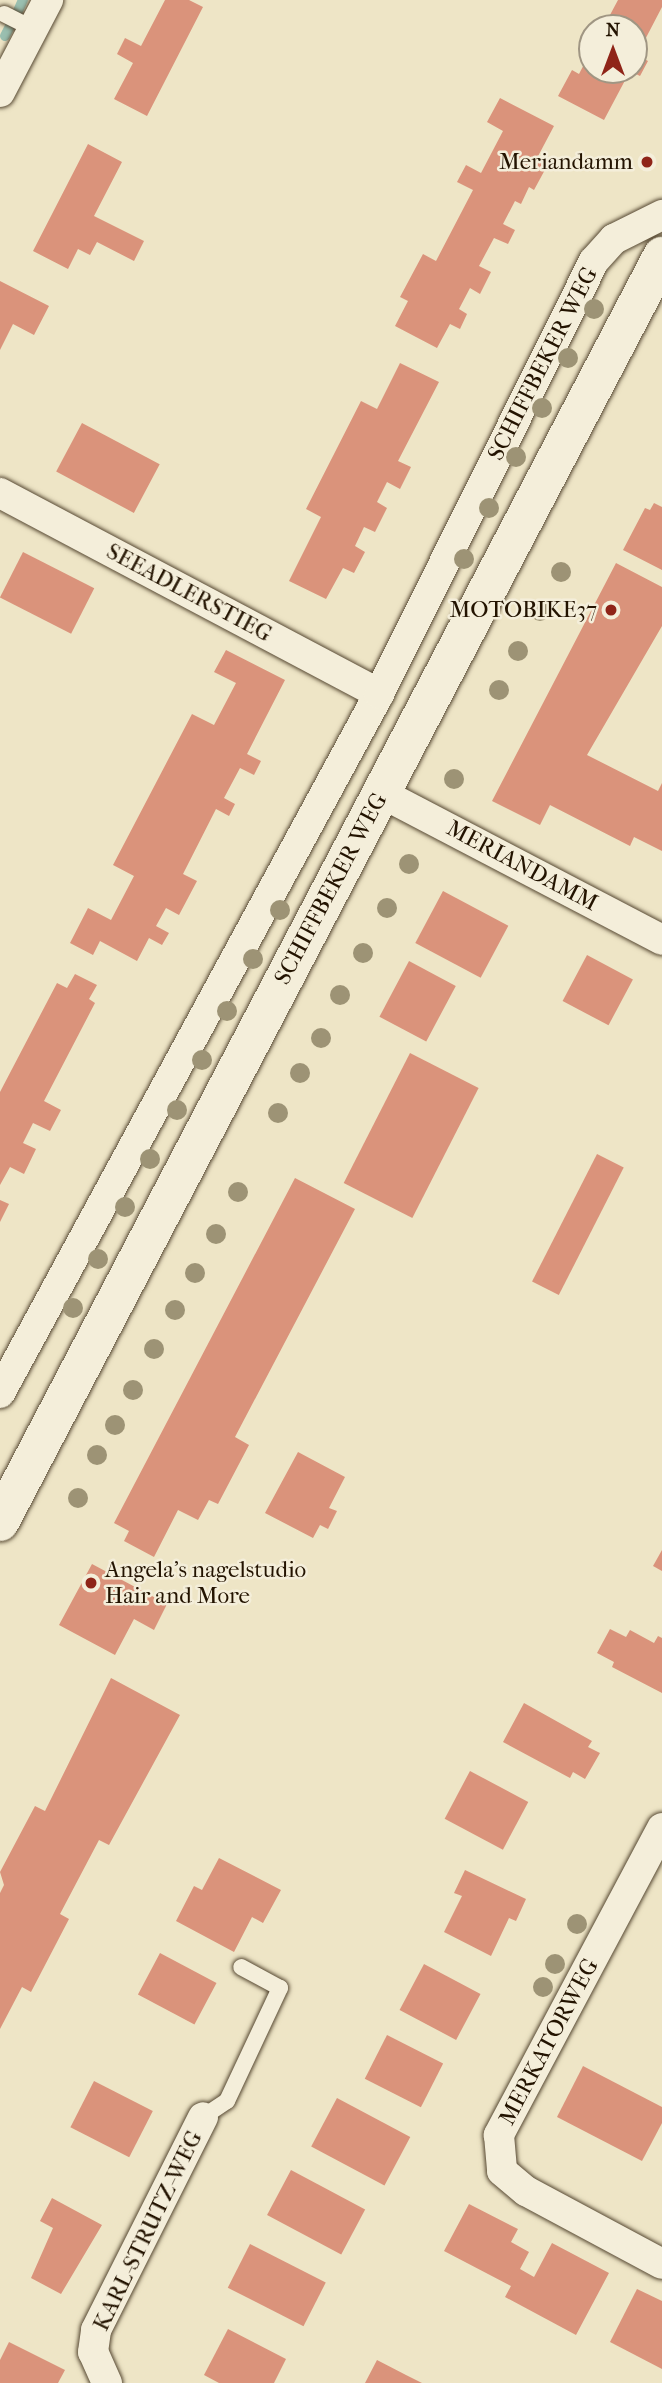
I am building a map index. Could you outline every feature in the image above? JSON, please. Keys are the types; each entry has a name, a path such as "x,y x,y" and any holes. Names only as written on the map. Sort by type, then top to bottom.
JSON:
{"main road":[{"name":"SCHIFFBEKER WEG","path":"0,1522 662,256"}],"street":[{"path":"0,92 48,0"},
{"name":"SCHIFFBEKER WEG","path":"0,1393 9,1356 379,694 594,261 614,239 662,215"},
{"name":"SEEADLERSTIEG","path":"0,493 379,694"},
{"name":"MERIANDAMM","path":"382,793 662,940"},
{"name":"MERKATORWEG","path":"662,1828 499,2135 502,2171 526,2191 662,2264"},
{"name":"KARL-STRUTZ-WEG","path":"107,2383 93,2352 96,2330 203,2118"}],"lane":[{"path":"4,14 33,29"},
{"path":"203,2118 228,2101 280,1988 241,1967"}],"building":[{"path":"165,0 189,0 203,7 147,116 114,99 133,63 117,54 125,38 141,46"},
{"path":"618,0 662,0 662,7 648,34 648,14 610,14"},
{"path":"572,70 578,73 578,84 623,84 604,120 558,96"},
{"path":"500,98 554,126 536,160 547,166 534,190 529,187 521,204 515,201 503,224 515,230 508,244 494,238 479,266 491,272 480,294 470,288 459,309 467,314 460,329 450,324 437,348 395,326 408,301 400,297 423,254 436,261 473,190 457,182 466,165 481,173 503,131 487,122"},
{"path":"88,144 122,162 94,216 144,241 134,261 97,242 90,255 78,249 68,269 33,251"},
{"path":"0,281 49,306 34,335 13,324 0,350"},
{"path":"400,363 439,382 398,461 411,467 400,489 387,482 377,502 387,508 375,532 364,527 355,546 365,552 354,573 343,568 326,599 289,581 321,517 306,509 361,401 377,409"},
{"path":"82,423 160,464 134,513 56,472"},
{"path":"654,503 662,507 662,570 623,550 645,508 650,510"},
{"path":"23,552 94,588 71,634 0,598"},
{"path":"616,563 662,587 662,626 587,755 658,791 662,783 662,851 634,837 630,846 550,805 540,825 492,801"},
{"path":"226,650 285,680 247,754 261,761 254,775 240,768 224,798 235,804 229,816 216,809 183,874 197,881 179,915 166,908 156,926 169,933 162,945 149,938 137,961 100,941 93,955 70,943 88,908 111,920 134,876 113,865 192,714 214,725 236,683 214,672"},
{"path":"443,891 508,926 481,978 415,943"},
{"path":"587,955 633,979 609,1025 563,1001"},
{"path":"409,961 456,986 426,1042 379,1017"},
{"path":"75,974 97,985 89,999 95,1003 44,1101 61,1110 50,1131 33,1123 23,1143 36,1149 24,1174 10,1167 0,1185 0,1092 57,983 67,988"},
{"path":"410,1053 479,1088 412,1218 344,1183"},
{"path":"597,1154 624,1168 559,1295 532,1281"},
{"path":"295,1178 355,1209 235,1437 249,1445 218,1504 209,1500 198,1520 178,1510 154,1557 124,1541 129,1531 114,1523"},
{"path":"0,1200 9,1204 0,1222"},
{"path":"298,1452 345,1477 329,1508 337,1511 328,1529 320,1525 313,1538 265,1513"},
{"path":"662,1550 662,1571 653,1566"},
{"path":"92,1564 167,1604 154,1630 134,1619 115,1655 59,1625"},
{"path":"610,1629 626,1637 630,1630 654,1643 658,1636 662,1638 662,1693 612,1667 614,1662 597,1653"},
{"path":"111,1678 180,1715 109,1845 99,1840 60,1914 69,1919 31,1992 22,1987 0,2029 0,1893 4,1885 0,1872 35,1806 45,1811"},
{"path":"524,1703 592,1741 588,1747 600,1753 585,1779 573,1772 570,1778 503,1742"},
{"path":"470,1771 528,1802 503,1850 445,1819"},
{"path":"219,1858 281,1890 263,1923 252,1917 234,1952 176,1921 194,1886 202,1890"},
{"path":"465,1870 526,1899 516,1921 509,1918 491,1956 444,1932 462,1896 454,1893"},
{"path":"160,1953 217,1983 194,2025 138,1994"},
{"path":"424,1964 481,1994 456,2040 400,2010"},
{"path":"387,2035 443,2064 421,2107 365,2079"},
{"path":"583,2066 662,2107 662,2123 642,2161 557,2117"},
{"path":"94,2081 153,2111 129,2157 70,2127"},
{"path":"337,2098 410,2137 384,2186 311,2147"},
{"path":"291,2170 365,2209 341,2254 267,2215"},
{"path":"52,2198 102,2225 61,2294 31,2278 53,2228 40,2221"},
{"path":"469,2204 518,2229 511,2242 529,2252 520,2269 534,2277 552,2243 609,2273 576,2335 505,2297 511,2286 444,2251"},
{"path":"250,2244 326,2283 303,2326 228,2288"},
{"path":"637,2289 662,2301 662,2369 610,2342"},
{"path":"228,2329 286,2359 274,2383 219,2383 204,2375"},
{"path":"9,2342 65,2370 58,2383 0,2383 0,2360"},
{"path":"377,2360 406,2375 422,2383 365,2383"}],"waterway":[{"path":"18,11 23,0"},
{"path":"5,36 10,26"}],"place":[{"name":"Meriandamm","path":"647,162"},
{"name":"MOTOBIKE37","path":"611,610"},
{"name":"Angela's nagelstudio Hair and More","path":"91,1583"}]}
